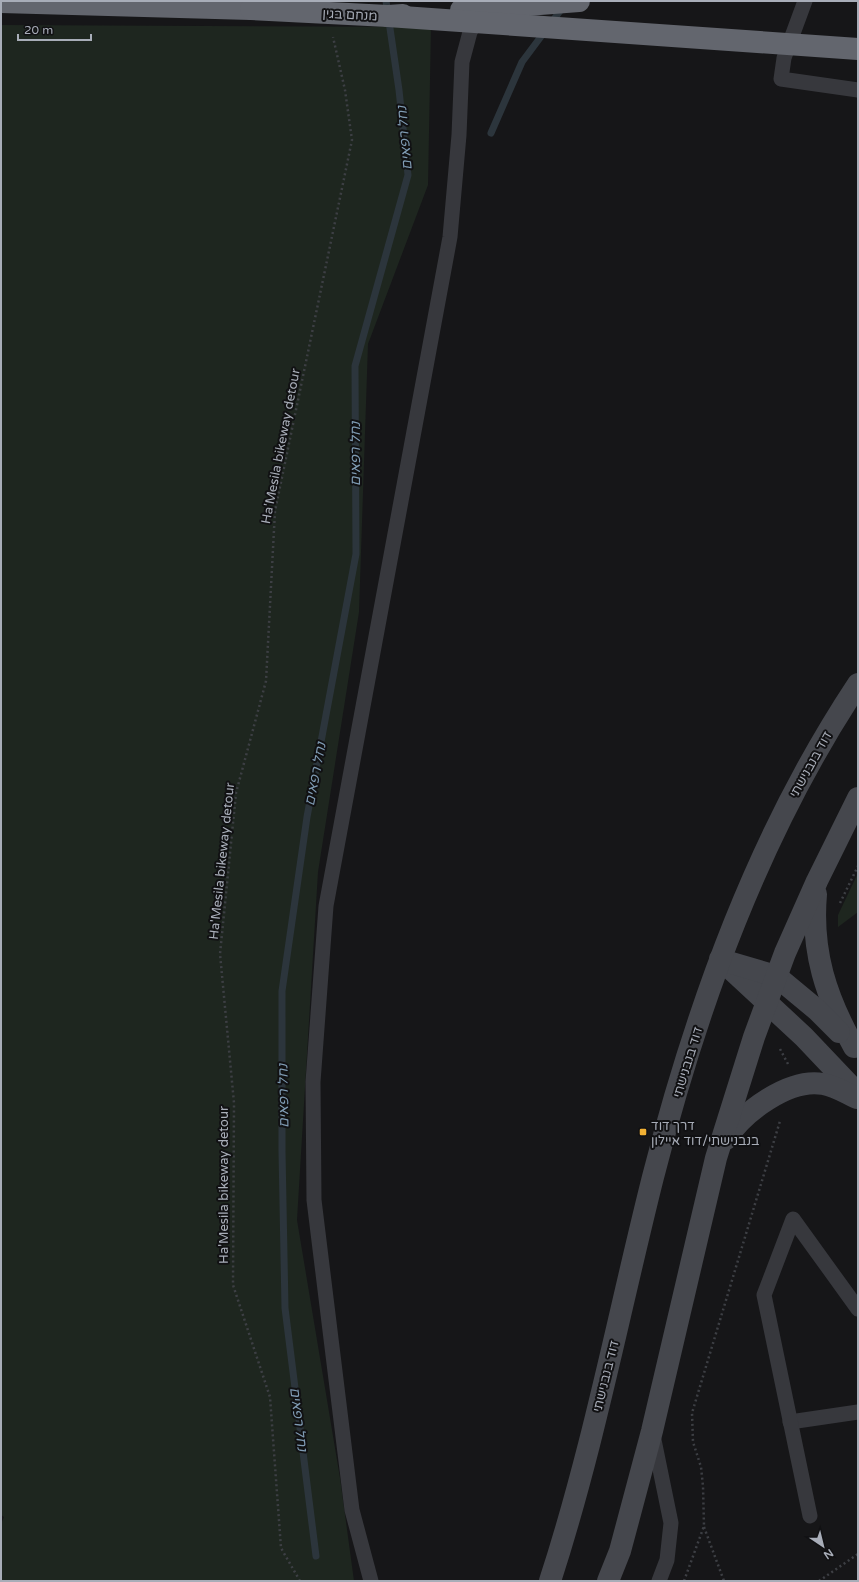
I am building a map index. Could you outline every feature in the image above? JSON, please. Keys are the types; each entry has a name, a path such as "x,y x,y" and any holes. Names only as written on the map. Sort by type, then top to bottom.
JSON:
{"highway":[{"name":"מנחם בגין","path":"1,2 136,5 388,16 580,1"},
{"path":"388,16 858,49"}],"main road":[{"name":"דוד בנבנישתי","path":"550,1581 579,1485 654,1175 676,1095 720,959 770,839 834,720 858,684"},
{"path":"608,1581 620,1551 652,1431 716,1158 766,1002 776,976 817,881 858,798"},
{"path":"817,881 814,912 820,968 834,1010 856,1050"},
{"path":"720,959 776,976 817,1010 856,1050"},
{"path":"720,959 822,1054 858,1094"},
{"path":"716,1158 728,1137 741,1121 773,1096 800,1085 813,1083 824,1084 842,1090 858,1099"}],"lane":[{"path":"370,1581 352,1510 314,1200 313,1082 326,906 450,237 459,135 462,62 470,32 490,1"},
{"path":"805,1 784,58 781,79 858,90"},
{"path":"810,1516 764,1296 793,1219 858,1310"},
{"path":"790,1422 858,1412"},
{"path":"652,1431 672,1523 667,1560 660,1581"}],"path":[{"name":"Ha'Mesila bikeway detour","path":"300,1581 281,1548 270,1397 233,1285 234,1103 220,954 236,793 266,681 275,511 352,140 345,90 331,31"},
{"path":"785,1019 778,1044 800,1085"},
{"path":"724,1581 704,1526 701,1467 693,1442 692,1413 772,1140 781,1116"},
{"path":"684,1581 704,1526"},
{"path":"819,1581 858,1554"}],"shaded area":[{"path":"1,25 431,27 428,185 368,344 359,612 318,872 297,1220 340,1478 354,1581 1,1581 1,1524 4,1517 1,1515"},
{"path":"858,873 858,912 838,927 838,915"}],"waterway":[{"name":"נחל רפאים","path":"316,1556 285,1308 282,1151 282,991 307,817 356,554 355,366 408,175 399,90 386,1"},
{"name":"נחל רפאים","path":"491,133 522,62 563,7"}],"place":[{"name":"דרך דוד בנבנישתי/דוד איילון","path":"643,1132"}]}
